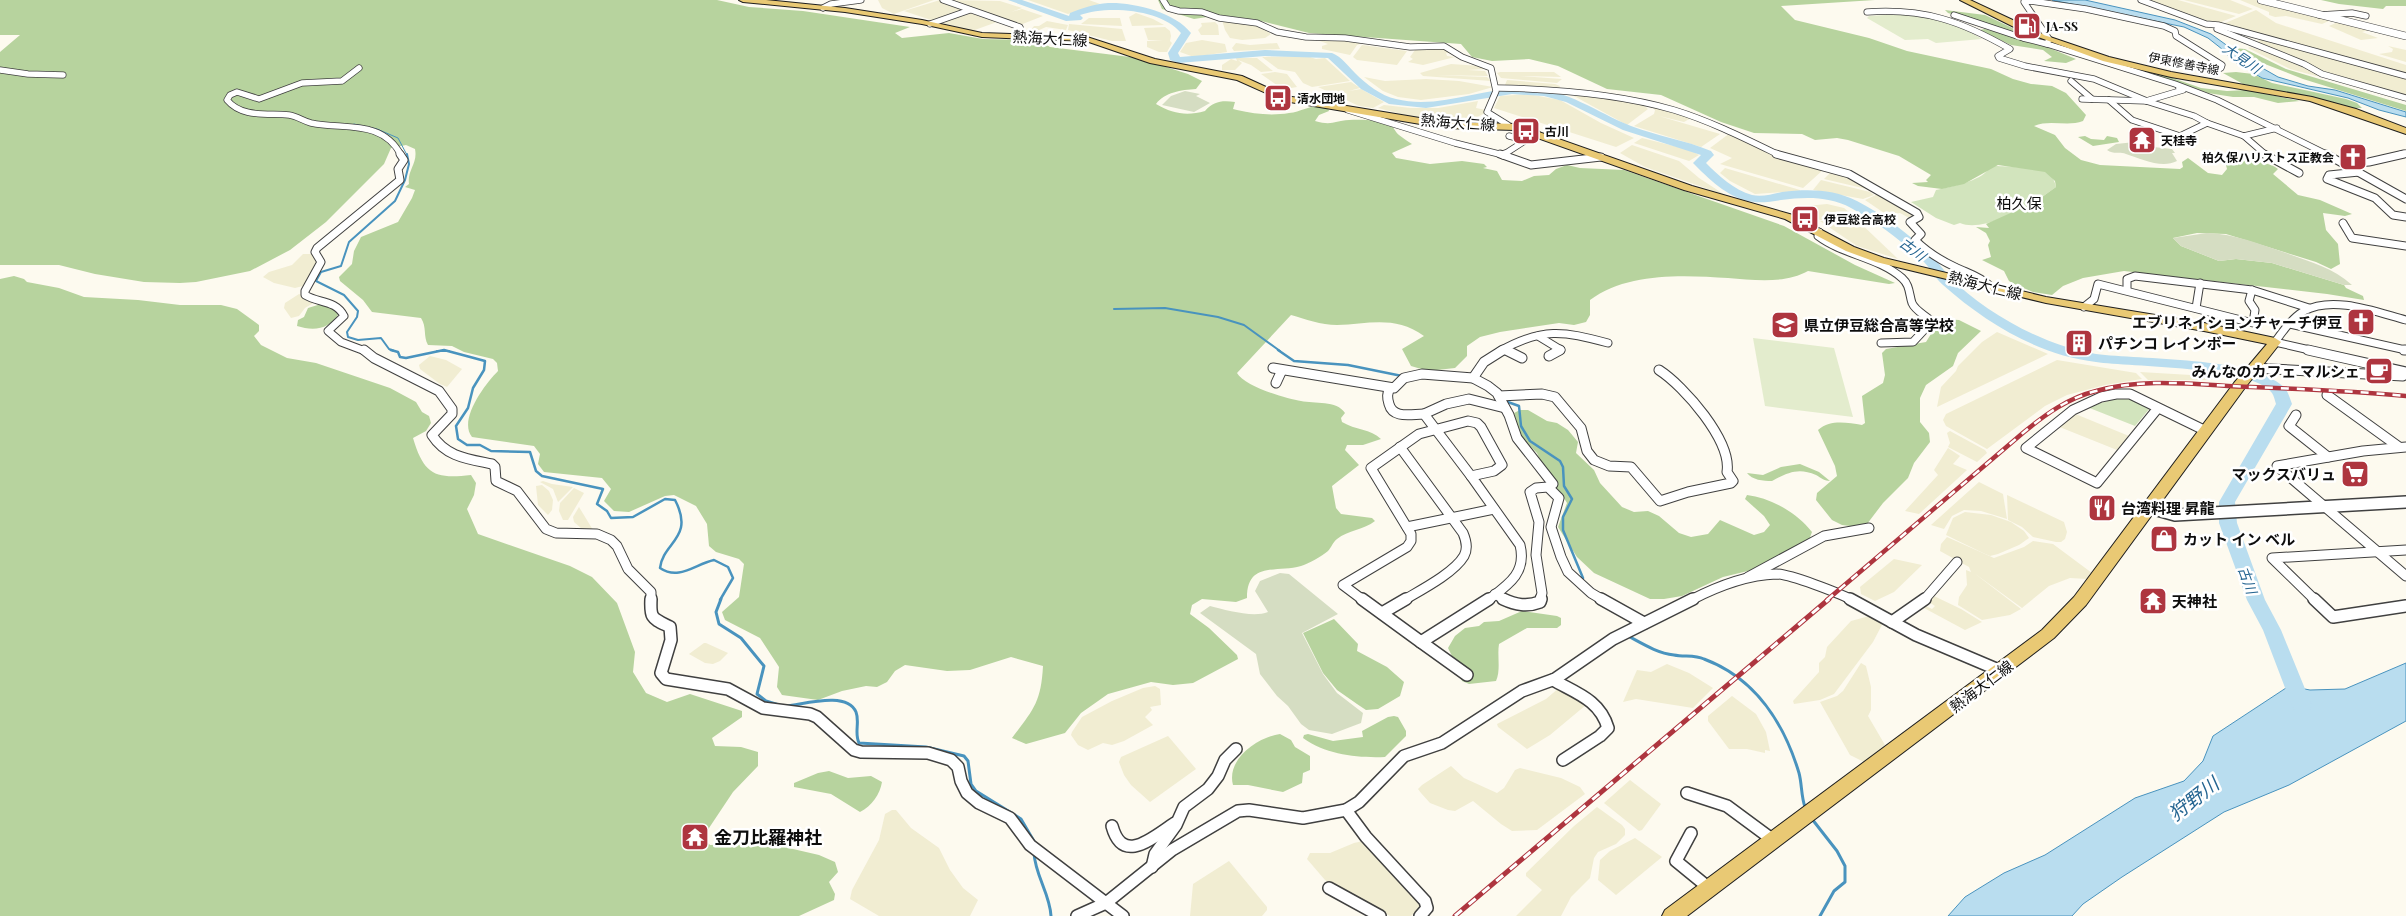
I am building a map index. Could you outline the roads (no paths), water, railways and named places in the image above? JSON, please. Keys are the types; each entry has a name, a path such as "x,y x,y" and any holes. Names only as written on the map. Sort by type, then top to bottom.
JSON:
{"main road":[{"name":"熱海大仁線","path":"743,0 823,8 930,24 982,35 1071,37 1094,40 1154,61 1239,78 1279,97 1444,124 1508,126 1537,133 1688,188 1789,217 1850,249 1880,260 2084,307 2171,321 2275,342 2249,373 2080,601 2048,634 1672,916"},
{"name":"伊東修善寺線","path":"1964,0 2048,43 2154,71 2319,101 2406,131"}],"street":[{"path":"823,8 831,4 862,0"},
{"path":"943,0 1020,27 1023,36"},
{"path":"1163,0 1168,8 1174,10 1202,12 1219,18 1257,22 1277,32 1312,38 1355,39 1410,47 1447,47 1462,57 1489,66 1497,91 1487,112 1508,126"},
{"path":"2141,0 2304,64 2322,74 2406,98"},
{"path":"2261,0 2406,36"},
{"path":"2048,43 2024,1 2093,10 2164,26 2176,31 2176,36 2222,65 2221,68 2217,69"},
{"path":"1897,12 1915,8 1960,16 2029,42 2048,43 2096,61 2154,77 2217,100 2345,164 2406,199"},
{"path":"930,24 970,10"},
{"path":"1867,12 1921,12 1957,20 2010,49 1998,56 1999,58 2025,66 2094,79 2147,101 2195,116 2207,123 2244,136 2266,155 2299,174"},
{"path":"2318,15 2352,13 2366,16"},
{"path":"2206,24 2218,25 2406,76"},
{"path":"359,68 342,82 302,83 259,99 248,92 238,92 231,94 227,100 232,107 255,114 293,115 307,122 345,125 377,133 392,140 404,160 398,169 400,180 396,185 317,248 315,252 321,262 304,291 305,296 310,300 329,303 339,307 344,316 328,331 341,342 362,348 374,358 439,391 452,409 452,414 432,435 438,445 449,455 492,464 495,467 496,481 516,491 546,529 556,533 597,534 611,540 617,546 628,569 651,592 650,614 652,618 670,627 672,640 661,673 666,679 728,689 764,708 810,714 817,717 854,750 862,752 928,753 951,760 958,767 963,786 973,798 1010,818 1030,846 1123,916"},
{"path":"0,70 28,74 63,75"},
{"path":"2082,99 2147,101 2183,90 2154,77"},
{"path":"2071,81 2092,99"},
{"path":"1497,91 1542,89 1643,103 1707,122 1783,157 1849,174 1918,213 1918,217 1910,222 1921,234 1915,240 1920,246 1936,258 1984,280 1990,286"},
{"path":"2109,100 2132,120 2180,136 2207,123"},
{"path":"1329,105 1534,165 1601,157"},
{"path":"2244,136 2276,128"},
{"path":"1503,155 1517,148 1525,140 1537,133"},
{"path":"1509,136 1525,140"},
{"path":"2345,164 2377,161 2406,153"},
{"path":"2359,172 2329,175 2326,178 2374,198 2393,216 2406,217"},
{"path":"2343,223 2352,238 2406,246"},
{"path":"1819,232 1818,236 1840,250 1902,278 1910,290 1915,306 1929,319 1926,328 1912,342 1881,343"},
{"path":"2398,245 2406,255"},
{"path":"2127,290 2127,278 2130,276 2252,290 2309,308"},
{"path":"2196,308 2200,283"},
{"path":"2084,307 2094,299 2098,284 2253,323 2255,310 2249,302 2252,290"},
{"path":"2319,305 2406,325"},
{"path":"2406,320 2333,305 2319,305 2309,308 2290,324 2275,342 2406,374"},
{"path":"2290,324 2406,350"},
{"path":"1473,378 1475,370 1483,361 1505,349 1538,336 1554,332 1608,342"},
{"path":"1538,336 1561,350 1549,356"},
{"path":"1505,349 1522,358"},
{"path":"1276,383 1278,369 1390,388 1394,388 1404,378 1415,375 1473,378 1499,396 1517,438 1553,484 1548,487 1536,488 1530,492 1539,522 1536,538 1536,555 1542,593 1540,602 1528,606 1512,604 1495,594"},
{"path":"1499,396 1542,394 1555,397 1576,420 1590,456 1601,464 1631,467 1660,501 1688,492 1731,483 1733,481 1727,472 1728,461 1714,430 1676,385 1659,370"},
{"path":"2249,373 2406,374"},
{"path":"1390,388 1387,398 1392,413 1424,414 1446,404 1469,399 1505,408"},
{"path":"2158,408 2097,483 2026,448 2068,412 2090,401 2126,393 2158,408 2206,431"},
{"path":"2327,394 2403,447"},
{"path":"1421,642 1495,594 1517,576 1524,558 1520,545 1424,414"},
{"path":"2296,416 2289,426 2328,457"},
{"path":"1467,675 1343,585 1408,547 1411,541 1411,534 1371,468 1419,434 1468,421 1477,423 1481,427 1502,465 1494,471 1471,476"},
{"path":"1382,613 1453,567 1464,556 1466,540 1400,447"},
{"path":"2403,447 2277,466 2406,576"},
{"path":"1548,487 1559,498 1551,527 1561,558 1568,572 1591,593 1644,623"},
{"path":"2150,508 2176,516 2406,502"},
{"path":"1407,527 1494,509"},
{"path":"1744,580 1824,536 1869,528"},
{"path":"2406,550 2272,558 2334,617 2406,606"},
{"path":"1892,622 1920,603 1957,562"},
{"path":"1077,916 1106,903 1152,868 1172,850 1238,811 1249,810 1302,818 1346,810 1359,802 1404,756 1442,743 1522,691 1553,680 1613,639 1715,588 1744,580 1772,575 1784,576 1838,592 1918,636 2001,671"},
{"path":"1553,680 1583,694 1601,708 1608,728 1604,734 1583,745 1563,760"},
{"path":"1152,868 1156,854 1178,822 1184,807 1208,789 1225,760 1236,750"},
{"path":"1687,793 1727,806 1773,840"},
{"path":"1346,810 1366,837 1424,901 1427,908 1420,916"},
{"path":"1112,826 1122,846 1132,848 1144,844 1178,822"},
{"path":"1691,833 1676,861 1709,888"},
{"path":"1329,888 1380,916"}],"water":[{"name":"大見川","path":"2052,0 2085,0 2175,20 2211,34 2243,57 2278,77 2308,86 2335,90 2406,112 2406,117 2379,110 2348,98 2262,78 2230,59 2227,53 2208,38 2184,27"},
{"name":"狩野川","path":"2406,663 2406,721 2289,785 2224,812 2122,877 2083,904 2072,916 1948,916 1965,897 2004,873 2045,855 2135,798 2184,781 2203,761 2213,736 2289,686 2310,690 2345,689"}],"waterway":[{"name":"古川","path":"1013,0 1069,19 1078,18 1073,15 1087,10 1111,6 1129,8 1164,18 1174,22 1186,33 1173,53 1174,58 1178,60 1265,53 1333,56 1365,87 1393,102 1410,105 1444,103 1512,91 1529,91 1558,96 1627,128 1688,145 1707,153 1708,155 1699,163 1718,180 1740,195 1763,199 1801,194 1819,194 1836,197 1853,204 1902,237 1929,260 1946,281 1979,307 2015,330 2035,340 2075,354 2096,358 2203,367 2235,372 2261,380 2279,390 2284,404 2227,502 2228,523 2256,600 2272,630 2302,706"},
{"path":"354,124 377,129 398,138 407,155"},
{"path":"393,350 389,349 381,338 358,340 348,337 347,332 357,317 358,311 344,295 316,281 321,272 341,266 349,242 395,201 405,180 409,164 407,154"},
{"path":"1114,309 1165,308 1218,317 1244,325 1280,351"},
{"path":"393,350 398,352 400,357 406,358 439,351"},
{"path":"1278,350 1294,361 1348,365 1402,376"},
{"path":"439,351 448,351"},
{"path":"439,351 448,351"},
{"path":"448,351 485,361 484,370 473,388 468,408 456,426 458,439 467,445 480,445 491,451 530,452 536,471 542,476 603,489 597,504 607,511 611,518 633,517 665,499 675,500 682,523 680,531 662,559 660,568 674,573 714,560 728,567 733,578 720,600"},
{"path":"1505,401 1519,406 1521,426 1530,441 1560,461 1563,467 1564,486 1572,499 1563,517 1563,530 1583,578"},
{"path":"721,599 716,612 719,624 741,638 764,666 757,694 766,701 779,705"},
{"path":"1628,636 1650,648 1668,654 1704,659 1722,667 1753,690 1776,720 1785,737 1799,773 1805,807"},
{"path":"787,706 825,700 844,702 856,712 859,743 926,747 964,756 968,761 971,784 976,791 1021,819 1035,843"},
{"path":"1812,819 1837,851 1845,866 1845,882 1834,891 1820,916"},
{"path":"1034,853 1051,916"}],"railway":[{"path":"1827,600 2032,425 2058,407 2086,394 2134,384 2173,383 2328,390 2406,396"},
{"path":"1455,916 1829,599"}],"place":[{"name":"JA-SS","path":"2027,26"},
{"name":"清水団地","path":"1278,98"},
{"name":"古川","path":"1526,131"},
{"name":"天桂寺","path":"2142,140"},
{"name":"柏久保ハリストス正教会","path":"2353,157"},
{"name":"伊豆総合高校","path":"1805,219"},
{"name":"エブリネイションチャーチ伊豆","path":"2361,322"},
{"name":"県立伊豆総合高等学校","path":"1785,325"},
{"name":"パチンコ レインボー","path":"2079,343"},
{"name":"みんなのカフェ マルシェ","path":"2379,371"},
{"name":"マックスバリュ","path":"2355,474"},
{"name":"台湾料理 昇龍","path":"2102,508"},
{"name":"カット イン ベル","path":"2164,539"},
{"name":"天神社","path":"2153,601"},
{"name":"金刀比羅神社","path":"695,837"}],"district":[{"name":"柏久保","path":"2019,203"}]}
